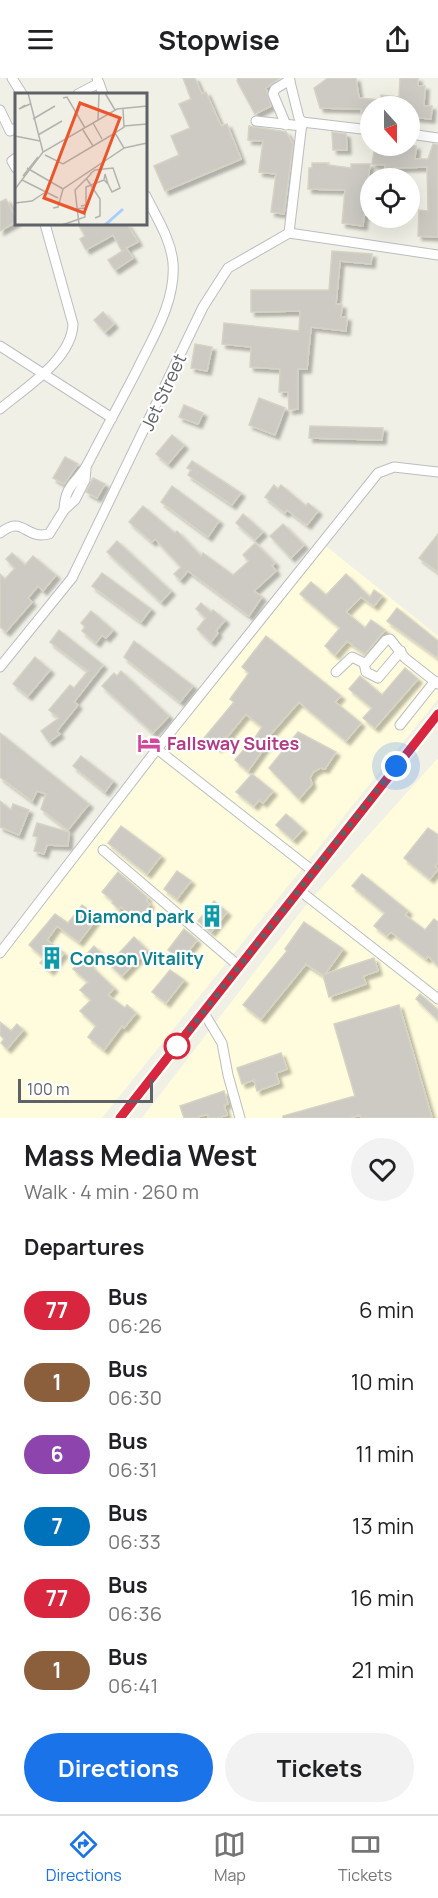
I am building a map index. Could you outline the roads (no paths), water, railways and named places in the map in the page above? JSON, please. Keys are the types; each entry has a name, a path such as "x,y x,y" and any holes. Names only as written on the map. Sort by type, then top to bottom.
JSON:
{"main road":[{"path":"120,1118 438,714"}],"street":[{"path":"12,78 21,93"},
{"path":"285,125 273,94 275,89 290,79 302,124 289,233 438,255"},
{"path":"80,93 98,81"},
{"path":"1,113 10,131 15,128"},
{"path":"256,121 360,129"},
{"path":"420,135 438,138"},
{"path":"0,533 9,526 15,525 39,536 49,534 64,510 65,496 76,478 86,469 158,327 171,290 173,263 170,247 147,198"},
{"path":"0,409 43,374 68,346 73,335 73,324 45,225"},
{"name":"Jet Street","path":"0,667 72,578 203,307 228,268 289,233"},
{"path":"0,346 112,418"},
{"path":"0,953 157,749 378,473 394,467 438,472"},
{"path":"363,663 368,662 387,639 390,639 405,658 436,683 400,725"},
{"path":"336,672 352,657 363,663 366,672 378,678 400,651"},
{"path":"157,749 313,871"},
{"path":"103,850 240,967"},
{"path":"299,890 438,999"},
{"path":"204,1013 222,1043 240,1118"}],"place":[{"name":"Fallsway Suites","path":"149,743"},
{"name":"Diamond park","path":"212,916"},
{"name":"Conson Vitality","path":"52,958"}]}
